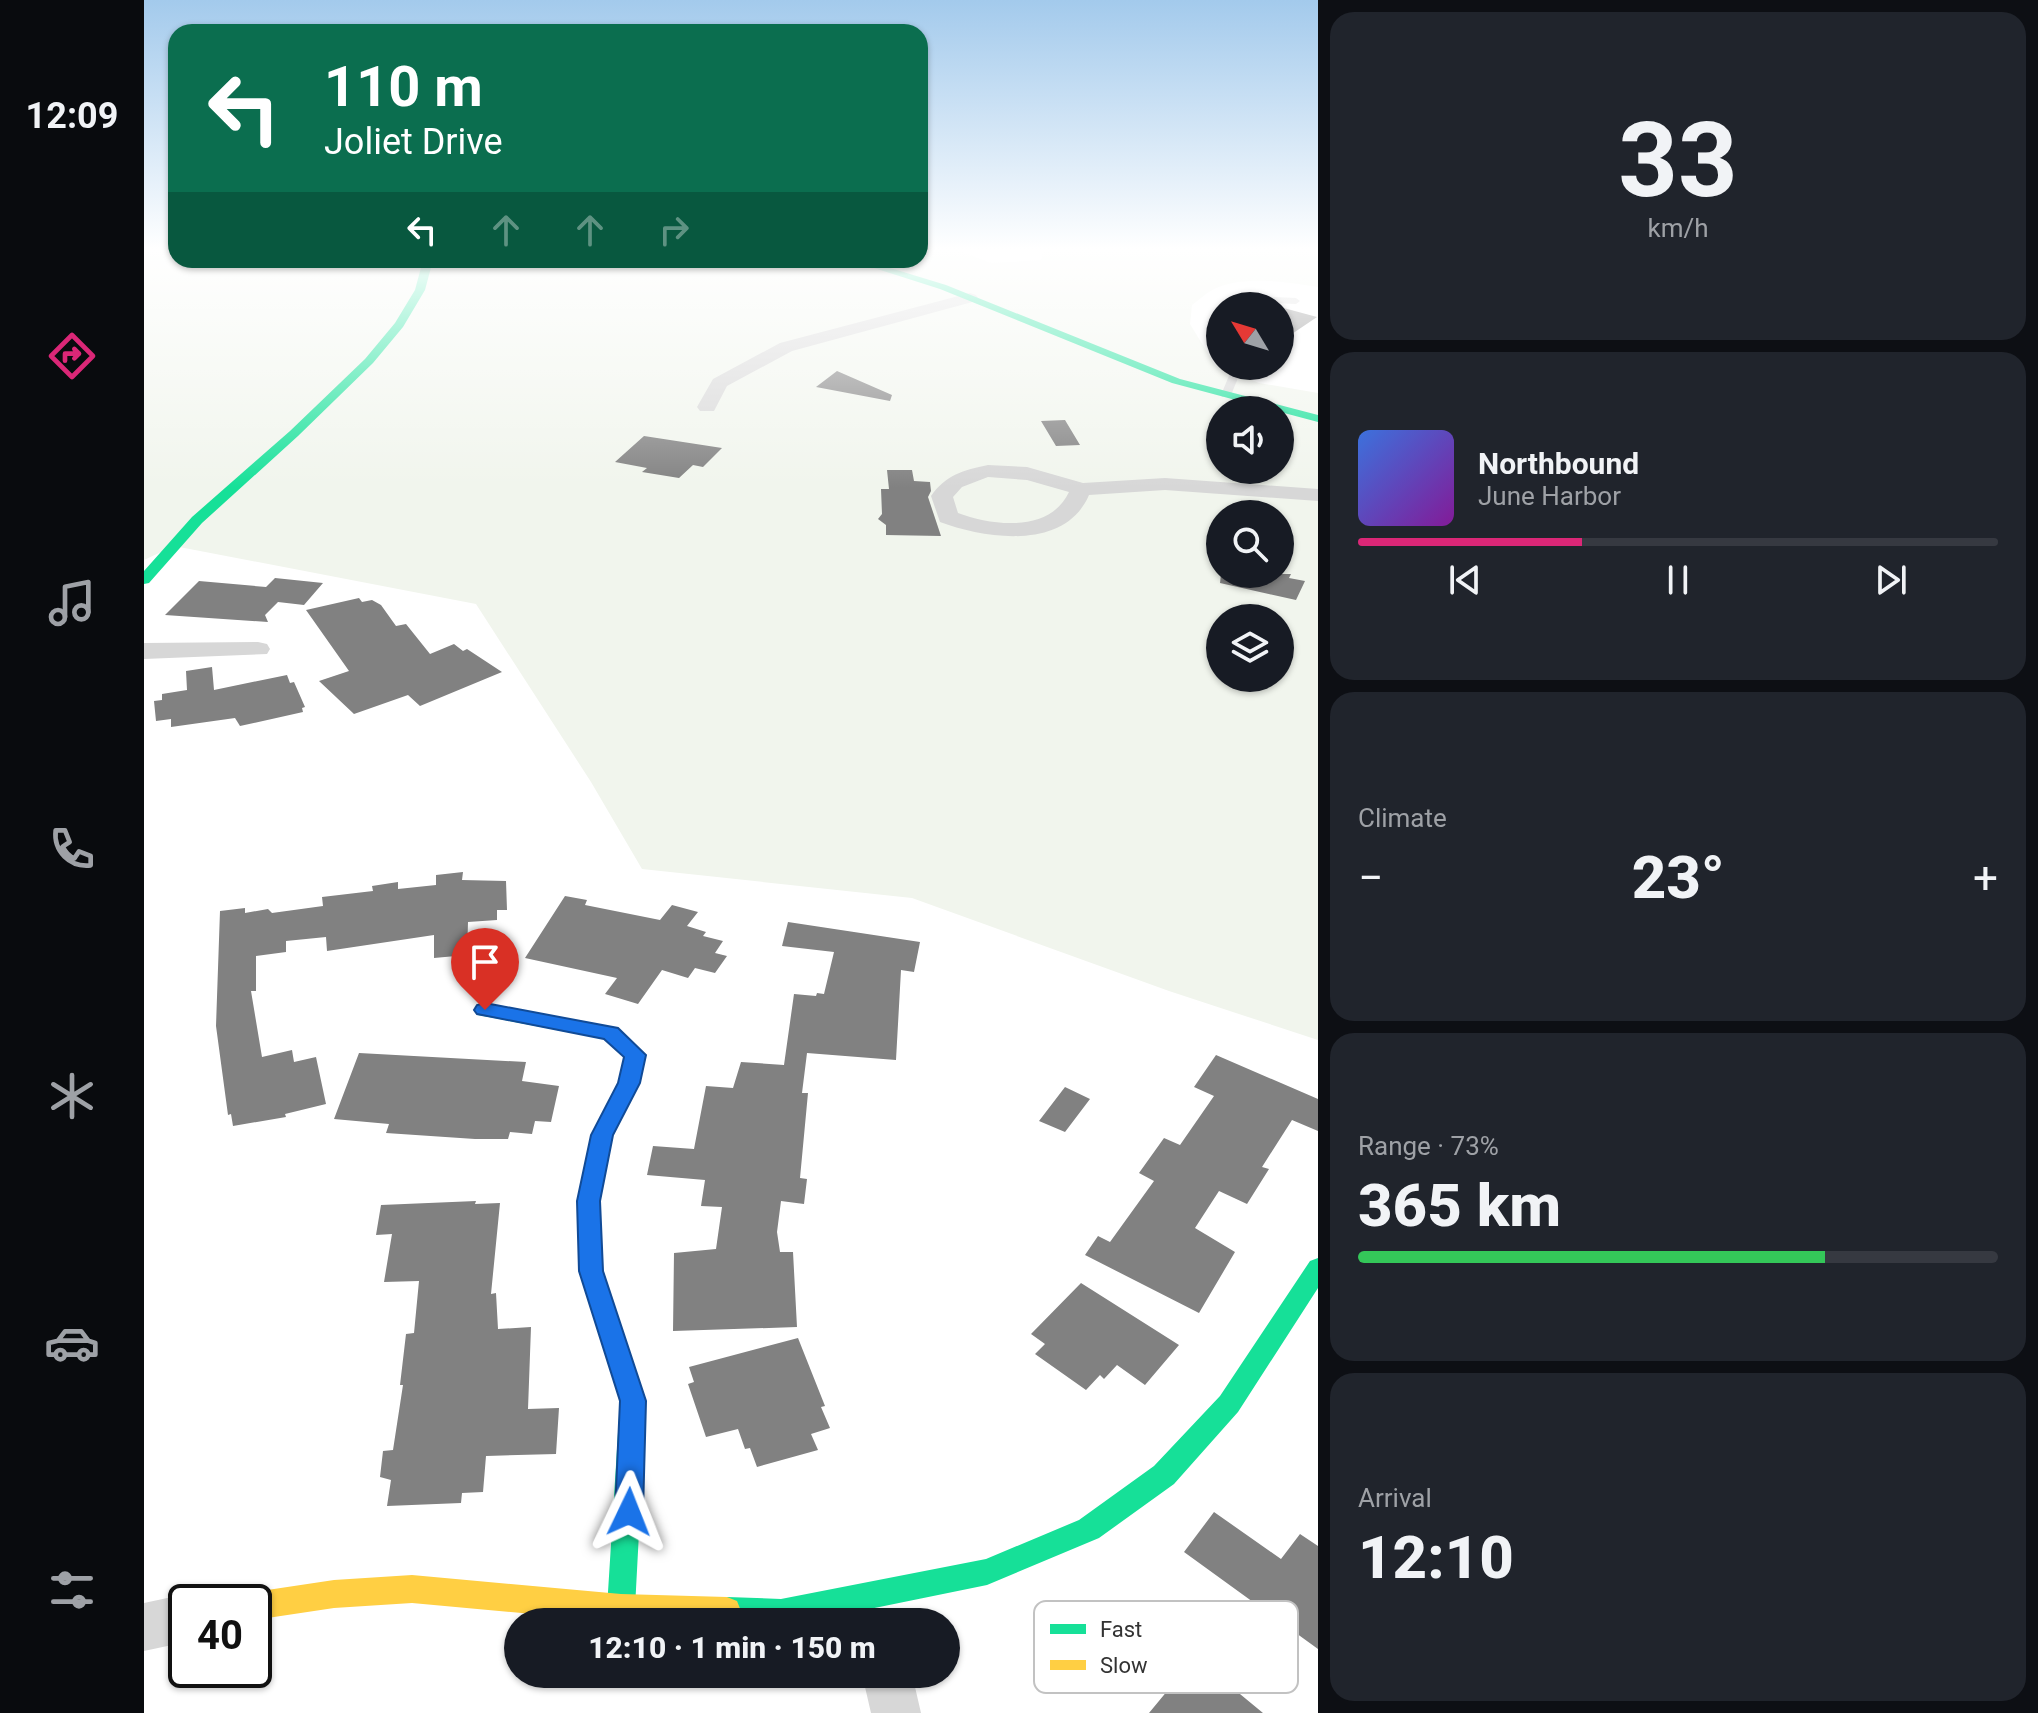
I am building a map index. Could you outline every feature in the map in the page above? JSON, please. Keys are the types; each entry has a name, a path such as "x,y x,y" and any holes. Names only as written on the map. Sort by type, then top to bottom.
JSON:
{"street":[{"path":"144,580 196,521 318,411 399,328"},
{"path":"707,407 720,383 786,347 858,328"},
{"path":"1043,328 1131,364 1226,395 1318,419"},
{"path":"1081,489 1078,502 1066,515 1038,528 969,525 948,517 942,496 949,485 982,471 1023,474 1081,489 1165,484 1318,495"},
{"path":"144,651 258,649"},
{"path":"272,1603 334,1594 412,1589 621,1608 633,1401 591,1271 588,1201 602,1135 629,1083 635,1055 610,1033 485,1010"},
{"path":"875,1608 987,1572 1089,1529 1164,1475 1229,1404 1318,1268"},
{"path":"144,1627 168,1622"},
{"path":"890,1688 896,1713"}],"lane":[{"path":"1226,395 1232,380"}],"shaded area":[{"path":"144,328 1192,328 1206,350 1206,380 1252,380 1318,393 1318,1040 1169,991 912,898 642,869 591,782 476,604 174,546 144,560"}],"building":[{"path":"837,371 892,395 890,401 816,387"},
{"path":"1065,420 1080,445 1056,446 1041,421"},
{"path":"644,436 722,448 703,467 693,465 679,478 642,472 647,468 615,462"},
{"path":"887,470 912,470 914,481 930,482 928,497 941,536 886,535 886,525 878,519 882,514 881,489 889,489"},
{"path":"275,578 323,583 304,605 278,602 265,615 268,622 165,615 199,581 266,587"},
{"path":"1294,579 1305,581 1296,600 1242,588 1294,588"},
{"path":"359,598 362,602 372,600 381,605 396,626 406,624 430,654 454,644 502,672 420,706 408,695 354,714 319,681 349,671 306,610"},
{"path":"212,667 214,690 287,675 290,683 294,682 305,707 302,708 303,712 240,726 235,718 171,727 171,719 156,721 154,701 162,700 162,694 187,690 186,671"},
{"path":"463,872 462,880 506,881 507,910 497,910 497,920 468,922 467,955 434,958 434,935 327,951 326,937 286,941 286,952 256,956 256,991 251,991 262,1057 292,1050 294,1062 316,1057 326,1104 285,1114 286,1117 233,1126 231,1114 228,1115 216,1026 220,911 245,908 245,913 268,909 272,913 323,906 322,897 373,891 372,886 398,882 398,889 436,885 436,875"},
{"path":"565,896 587,900 585,905 660,920 672,905 698,912 687,926 706,932 703,936 723,941 715,953 727,956 715,973 695,968 688,978 662,970 638,1004 605,994 617,978 525,958"},
{"path":"788,922 920,942 914,972 901,970 896,1060 807,1053 802,1093 808,1093 800,1178 807,1179 804,1204 781,1201 777,1232 780,1252 793,1252 797,1327 673,1331 674,1253 716,1249 722,1207 701,1206 705,1180 647,1175 653,1146 694,1149 706,1086 733,1088 741,1062 784,1065 794,994 824,994 834,952 782,946"},
{"path":"359,1053 526,1062 522,1081 559,1086 551,1122 535,1121 532,1134 510,1132 508,1139 475,1139 386,1133 389,1124 334,1119"},
{"path":"1216,1055 1318,1099 1318,1131 1292,1120 1262,1167 1269,1169 1247,1204 1219,1191 1195,1228 1235,1252 1199,1313 1085,1255 1098,1236 1110,1242 1154,1181 1139,1173 1164,1138 1180,1145 1214,1096 1194,1087"},
{"path":"1065,1087 1090,1099 1065,1132 1039,1121"},
{"path":"476,1201 475,1204 500,1203 491,1294 496,1293 498,1329 531,1327 528,1409 559,1408 556,1454 486,1456 483,1492 462,1493 461,1503 387,1506 391,1480 380,1477 383,1451 393,1450 403,1385 400,1385 406,1334 414,1333 419,1281 384,1282 392,1234 376,1235 381,1205"},
{"path":"1081,1283 1179,1345 1145,1385 1117,1365 1104,1379 1100,1375 1086,1390 1035,1354 1045,1344 1031,1334"},
{"path":"798,1338 825,1406 821,1407 830,1428 811,1434 818,1450 757,1467 750,1448 745,1449 738,1429 706,1437 688,1384 694,1382 689,1367"},
{"path":"1214,1512 1281,1559 1300,1534 1318,1546 1318,1649 1298,1635 1298,1601 1252,1601 1184,1552"},
{"path":"1166,1693 1239,1693 1263,1713 1149,1713"}],"traffic: fast":[{"path":"144,580 197,520 333,398 397,328"},
{"path":"1044,328 1176,381 1318,419"},
{"path":"485,1010 610,1033 635,1055 629,1083 602,1135 588,1201 591,1271 633,1401 621,1608"},
{"path":"806,1608 987,1572 1089,1529 1164,1475 1229,1404 1318,1268"}],"traffic: slow":[{"path":"272,1603 334,1594 412,1589 621,1608"}],"route":[{"path":"485,1010 610,1033 635,1055 629,1083 602,1135 588,1201 591,1271 633,1401 629,1512"}]}
